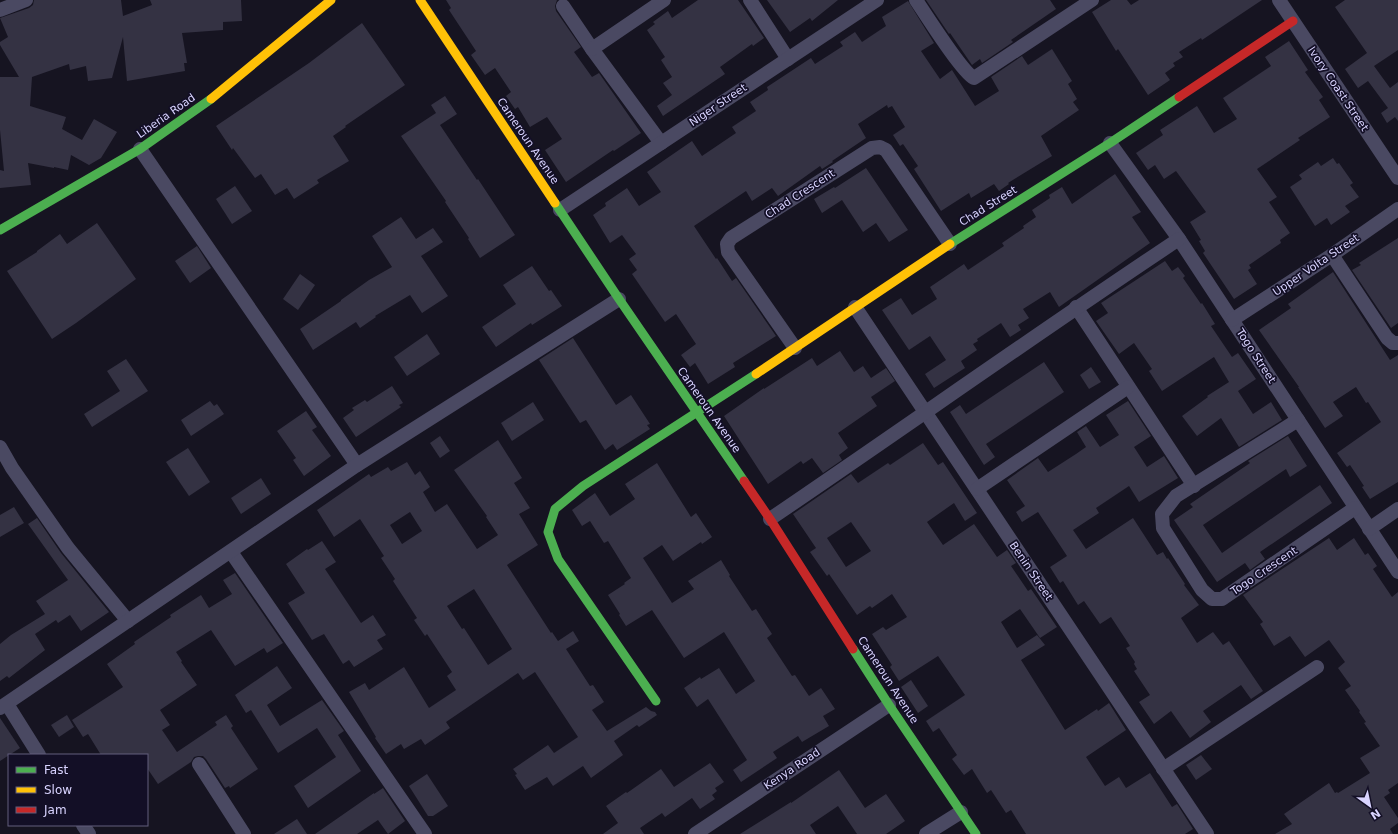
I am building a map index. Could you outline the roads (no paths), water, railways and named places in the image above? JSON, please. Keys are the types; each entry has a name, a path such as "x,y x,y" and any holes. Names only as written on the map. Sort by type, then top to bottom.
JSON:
{"street":[{"path":"0,10 26,0"},
{"name":"Liberia Road","path":"0,230 140,148 205,104 331,0"},
{"name":"Cameroun Avenue","path":"420,0 619,299 770,519 889,705 976,834"},
{"path":"592,49 664,0"},
{"path":"750,0 788,59"},
{"name":"Niger Street","path":"560,210 876,0"},
{"path":"916,0 960,63 970,76 974,78 1092,0"},
{"name":"Ivory Coast Street","path":"1279,0 1398,178"},
{"path":"563,6 592,49 661,143"},
{"name":"Chad Street","path":"656,701 558,559 548,532 555,509 583,486 795,348 950,244 1110,143 1293,21"},
{"name":"Togo Street","path":"1110,143 1179,238 1398,572"},
{"name":"Chad Crescent","path":"795,348 728,252 727,244 731,238 872,148 880,147 886,150 950,244"},
{"path":"140,148 357,465"},
{"name":"Upper Volta Street","path":"1232,320 1332,255 1398,209"},
{"path":"770,519 926,413 1076,307 1179,238"},
{"path":"1332,255 1387,338 1396,343"},
{"path":"38,754 4,706 357,465 619,299"},
{"name":"Benin Street","path":"855,307 1207,834"},
{"path":"1076,307 1194,486"},
{"path":"977,489 1128,387"},
{"name":"Togo Crescent","path":"1298,420 1176,496 1162,514 1163,528 1202,590 1212,599 1222,599 1355,508"},
{"path":"0,447 68,548 128,622"},
{"path":"1369,529 1398,509"},
{"path":"231,552 425,834"},
{"path":"1163,769 1316,667"},
{"name":"Kenya Road","path":"695,834 889,705"},
{"path":"199,764 244,834"},
{"path":"926,834 961,812"}]}
